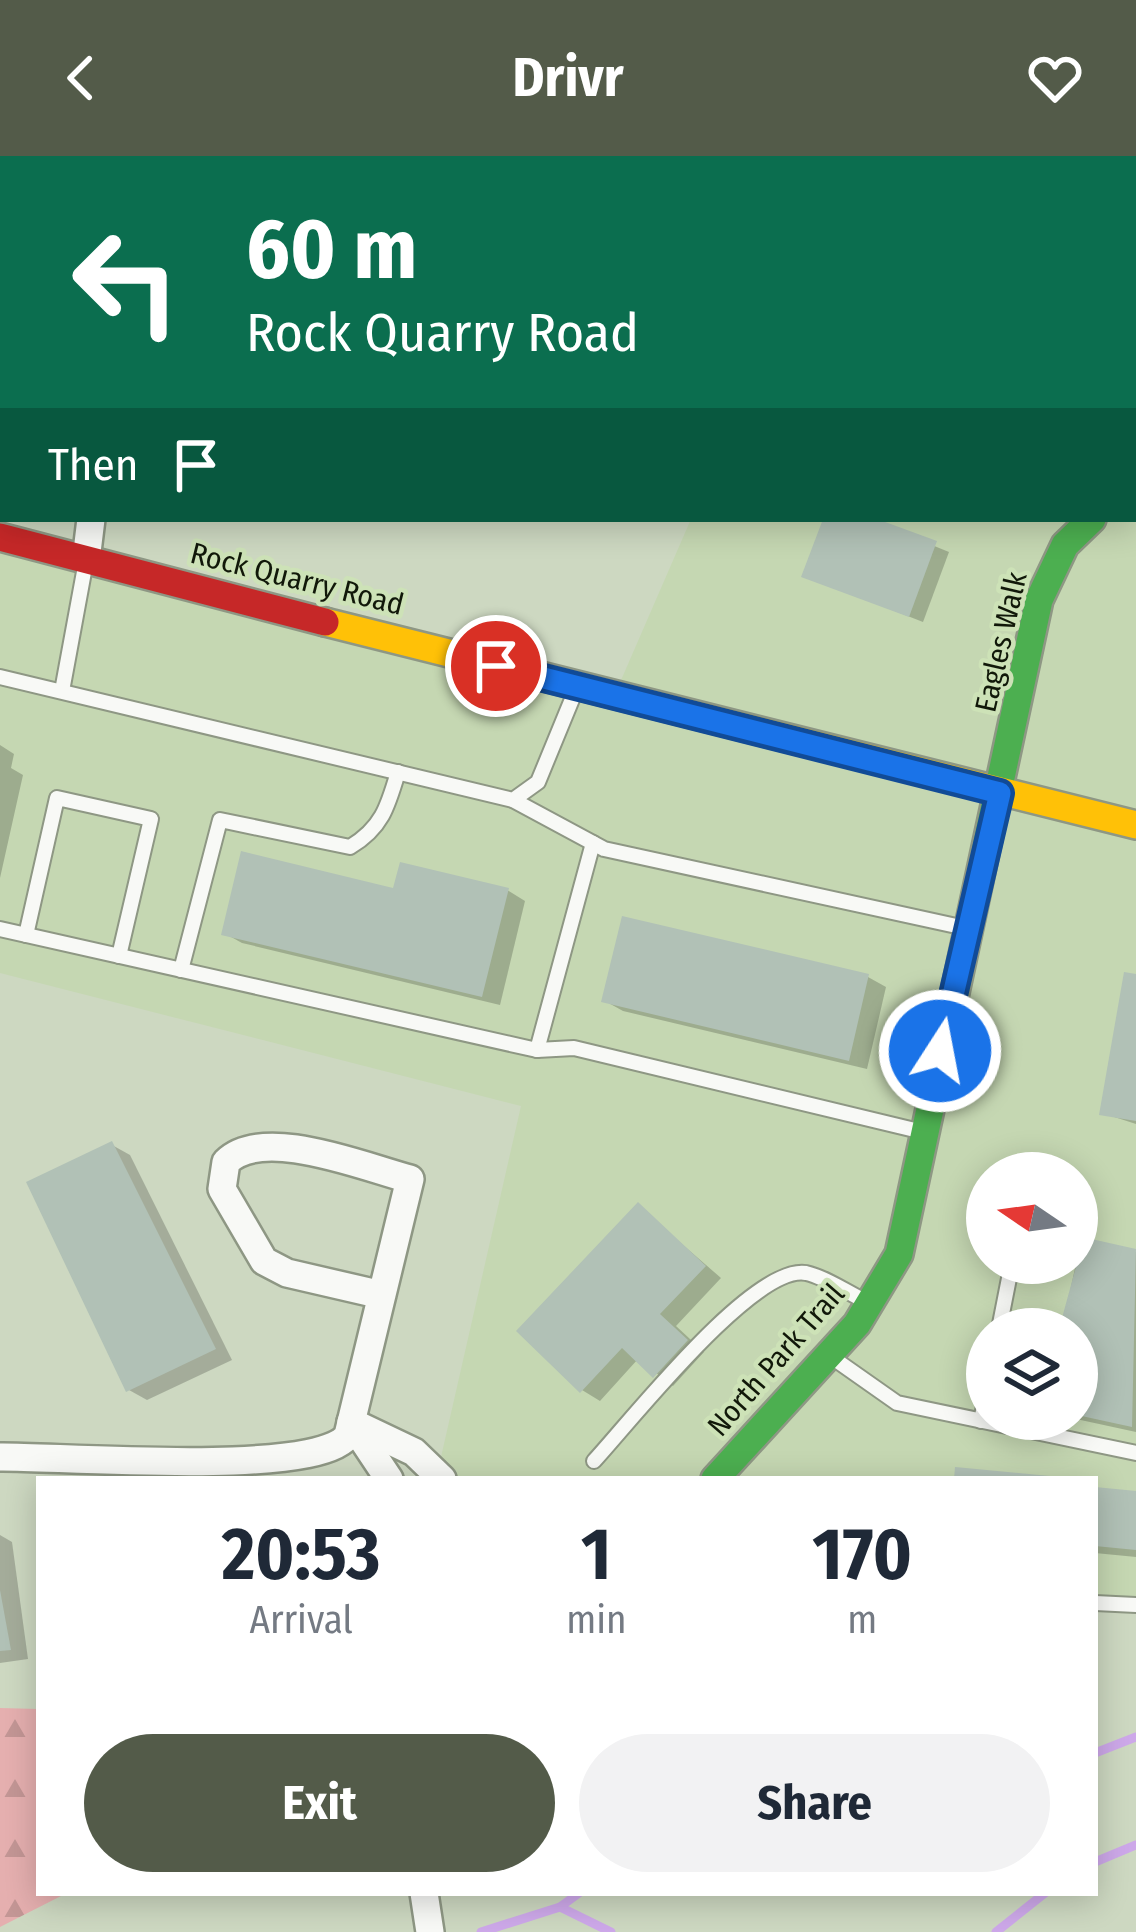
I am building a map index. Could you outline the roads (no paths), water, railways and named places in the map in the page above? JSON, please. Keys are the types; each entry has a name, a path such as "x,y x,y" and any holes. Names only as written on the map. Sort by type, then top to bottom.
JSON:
{"street":[{"path":"86,560 92,522"},
{"name":"Eagles Walk","path":"1000,793 1043,585 1065,545 1089,522"},
{"name":"Rock Quarry Road","path":"0,537 577,688 1136,825"},
{"name":"North Park Trail","path":"718,1476 829,1355 870,1304 899,1254 965,928 1000,793"},
{"path":"0,1456 66,1469 319,1454 344,1442 351,1422 382,1295 410,1179 266,1145 243,1148 226,1162 222,1189 264,1261 287,1273 382,1295"},
{"path":"351,1422 387,1476"},
{"path":"351,1422 414,1452 439,1476"},
{"path":"424,1896 430,1932"}],"lane":[{"path":"62,692 86,560"},
{"path":"0,676 513,800 592,843 965,928"},
{"path":"513,800 538,782 577,688"},
{"path":"181,970 220,820 350,847 371,834 384,816 398,772"},
{"path":"26,935 57,798 113,810 151,819 119,956"},
{"path":"537,1050 592,843"},
{"path":"0,929 537,1050 574,1048 923,1132"},
{"path":"594,1461 750,1294 783,1275 807,1273 870,1304"},
{"path":"829,1355 897,1403 966,1417"},
{"path":"1075,1440 1136,1453"},
{"path":"1098,1604 1136,1605"}],"waterway":[{"path":"1098,1752 1136,1737"},
{"path":"1098,1861 1136,1845"},
{"path":"481,1932 560,1907 575,1896"},
{"path":"996,1932 1041,1896"},
{"path":"560,1907 611,1932"}]}
